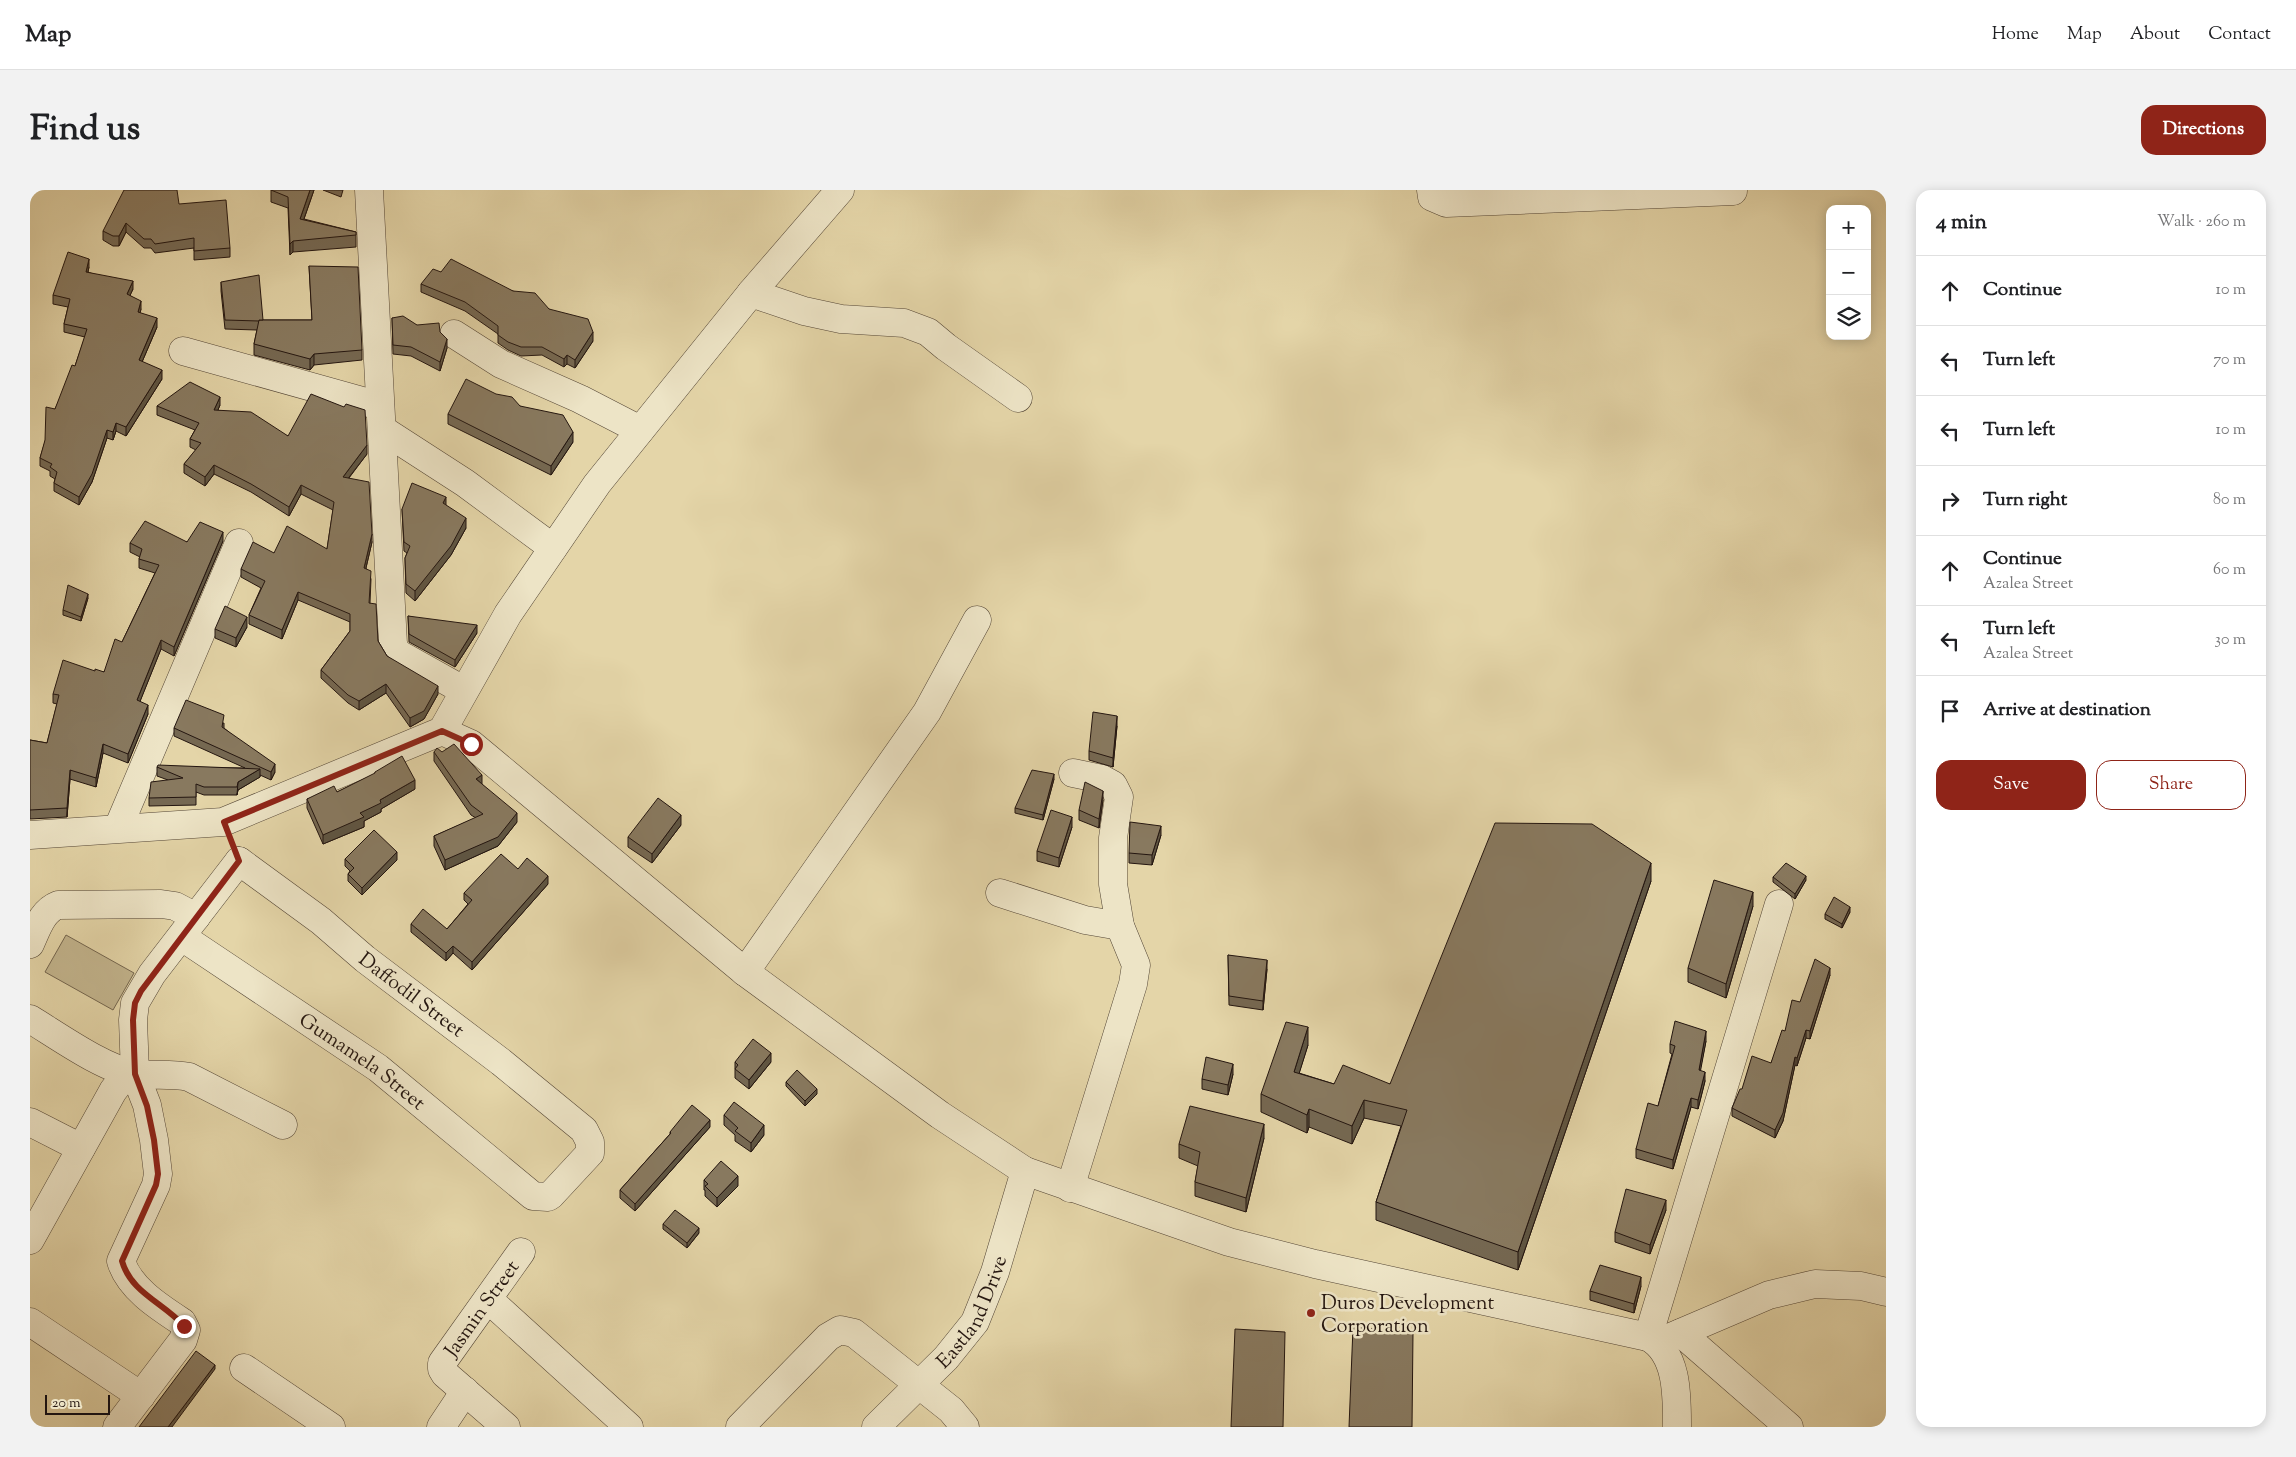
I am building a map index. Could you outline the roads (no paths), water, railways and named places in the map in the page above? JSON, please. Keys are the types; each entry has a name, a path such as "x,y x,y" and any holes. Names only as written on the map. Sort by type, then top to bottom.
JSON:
{"street":[{"path":"369,190 393,644 396,652 464,690"},
{"path":"30,835 118,828 173,827 224,822 442,731 508,614 598,484 751,293 840,190"},
{"path":"1431,190 1432,197 1446,203 1716,191"},
{"path":"751,293 804,311 841,319 904,323 928,332 1018,398"},
{"path":"454,334 501,364 580,399 640,430"},
{"path":"183,351 382,418 464,484 553,548"},
{"path":"118,828 240,543"},
{"path":"745,972 927,712 977,620"},
{"path":"442,731 471,744 745,972 940,1115 1025,1171 1228,1242 1315,1264 1663,1337 1788,1427"},
{"path":"1070,1188 1133,984 1136,965 1120,926 1113,884 1113,838 1119,797 1113,785 1102,779 1073,773"},
{"path":"117,1427 183,1340 186,1330 182,1322 138,1288 128,1277 122,1261 156,1185 158,1174 147,1106 135,1074 133,1020 135,1003 152,974 239,861 224,822"},
{"name":"Daffodil Street","path":"239,861 320,921 365,959 502,1062 584,1130 591,1146 589,1156 551,1195 548,1197 533,1196"},
{"path":"1000,893 1085,920 1120,926"},
{"name":"Gumamela Street","path":"30,944 43,918 52,907 58,905 161,904 176,906 189,927 378,1068 533,1196"},
{"path":"1677,1427 1677,1406 1670,1359 1663,1337 1779,904"},
{"path":"30,1019 106,1063 135,1074 174,1074 189,1078 283,1125"},
{"path":"30,1240 113,1091 119,1083 135,1074"},
{"path":"30,1122 81,1148"},
{"name":"Eastland Drive","path":"876,1427 946,1358 975,1322 995,1272 1025,1171"},
{"name":"Jasmin Street","path":"506,1427 445,1374 442,1369 442,1363 521,1252"},
{"path":"1663,1337 1769,1295 1816,1284 1861,1286 1886,1292"},
{"path":"488,1299 629,1427"},
{"path":"30,1322 141,1396"},
{"path":"740,1427 828,1338 840,1330 854,1333 920,1384 951,1410 965,1427"},
{"path":"244,1368 331,1427"},
{"path":"441,1427 465,1391"}],"place":[{"name":"Duros Development Corporation","path":"1311,1313"}]}
